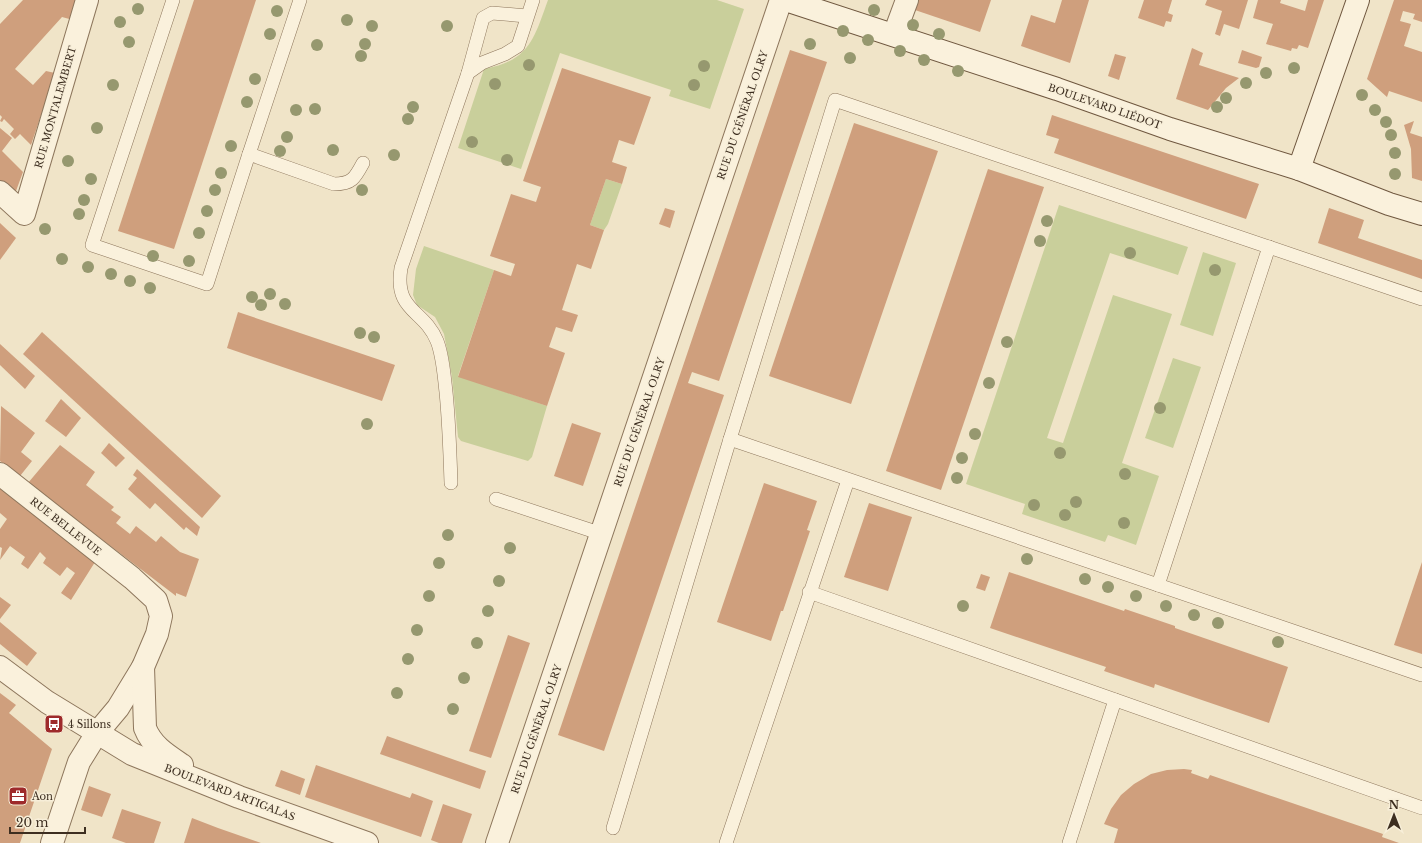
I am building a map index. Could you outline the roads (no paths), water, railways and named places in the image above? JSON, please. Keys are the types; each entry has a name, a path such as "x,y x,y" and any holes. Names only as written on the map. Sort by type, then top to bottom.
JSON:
{"street":[{"name":"RUE MONTALEMBERT","path":"0,192 24,214 87,0"},
{"name":"RUE DU GÉNÉRAL OLRY","path":"497,843 781,0"},
{"name":"BOULEVARD LIÉDOT","path":"786,0 1057,89 1170,129 1299,169 1389,204 1422,214"},
{"path":"894,35 907,0"},
{"path":"1299,169 1358,0"},
{"name":"RUE BELLEVUE","path":"0,474 132,578 156,600 161,616 157,634 143,667"},
{"name":"BOULEVARD ARTIGALAS","path":"0,667 47,702 132,754 239,797 366,843"},
{"path":"52,843 79,762 97,733 118,708 143,667"},
{"path":"143,667 143,720 148,737 161,751 213,786"}],"lane":[{"path":"173,0 92,245 207,284 300,0"},
{"path":"468,72 482,63 505,54 518,46 533,0"},
{"path":"451,483 450,436 443,367 437,341 426,324 404,300 400,287 400,276 468,72 482,18 492,14 527,16"},
{"path":"613,828 730,439 835,100 1422,299"},
{"path":"249,154 334,184 347,184 356,176 363,163"},
{"path":"1158,585 1269,247"},
{"path":"730,439 1422,675"},
{"path":"726,843 848,480"},
{"path":"496,499 602,534"},
{"path":"810,592 1422,808"},
{"path":"1069,843 1115,700"}],"place":[{"name":"4 Sillons","path":"54,724"},
{"name":"Aon","path":"18,796"}]}
